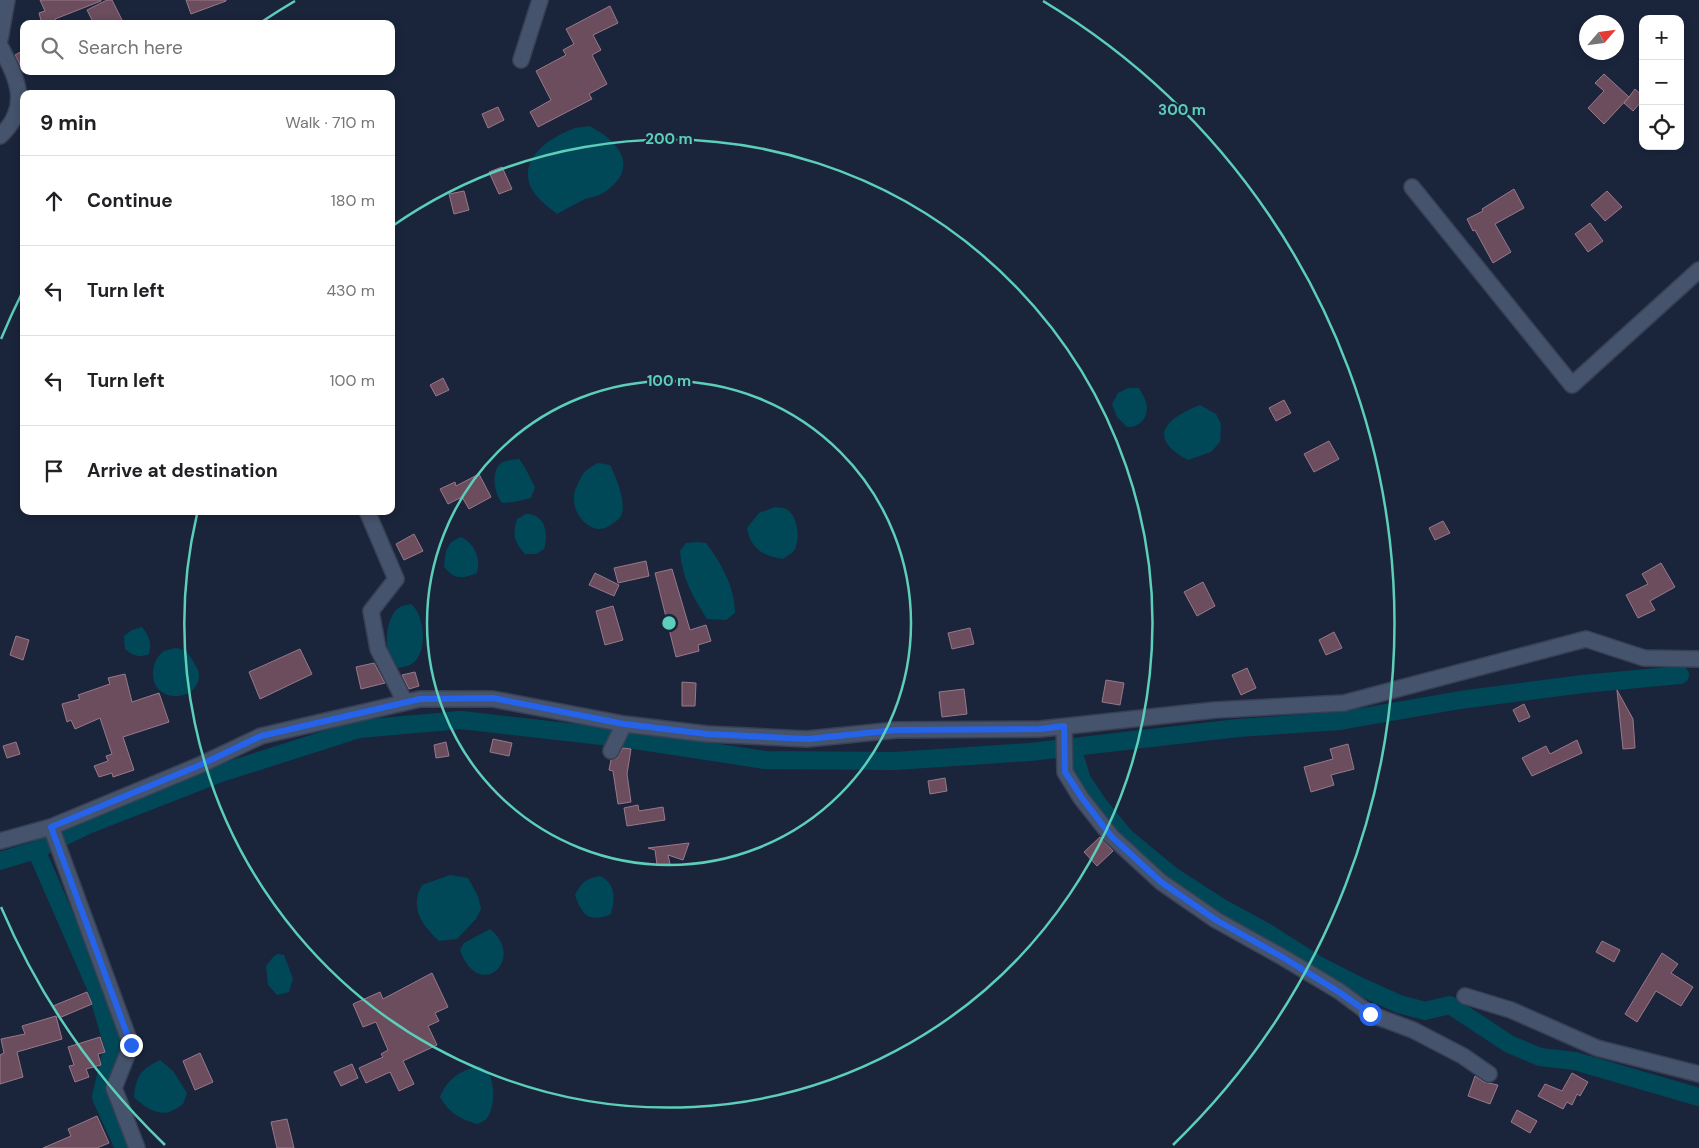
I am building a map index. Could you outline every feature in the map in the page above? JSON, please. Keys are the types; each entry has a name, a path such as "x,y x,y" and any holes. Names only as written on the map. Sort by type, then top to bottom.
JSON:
{"street":[{"path":"0,39 7,0"},
{"path":"521,60 540,0"},
{"path":"0,46 16,79 20,103 14,118 0,136"},
{"path":"1412,187 1572,385 1699,270"},
{"path":"369,515 396,579 371,611 378,649 405,702"},
{"path":"0,841 51,827 200,765 261,736 420,699 493,698 624,724 707,734 808,739 896,730 1040,729 1215,710 1344,703 1586,639 1644,658 1699,659"},
{"path":"611,752 624,724"},
{"path":"1064,726 1065,772 1111,836 1161,882 1216,920 1284,958 1339,992 1370,1014 1414,1030 1463,1056 1489,1074"},
{"path":"51,827 131,1045 114,1088 137,1148"},
{"path":"1465,996 1511,1010 1597,1048 1699,1074"}],"water":[{"path":"589,126 610,139 617,147 622,156 621,175 615,184 603,193 585,199 557,214 540,200 533,191 528,173 530,164 546,143 572,129"},
{"path":"1128,388 1139,388 1147,407 1143,420 1132,427 1127,427 1117,417 1112,404 1118,393"},
{"path":"1200,405 1216,414 1221,424 1220,442 1211,452 1188,460 1175,452 1167,444 1164,436 1170,422 1188,410"},
{"path":"519,459 535,487 531,498 502,503 495,488 496,470 503,462"},
{"path":"598,463 610,465 618,483 623,504 621,516 602,529 592,527 581,519 574,501 574,494 582,475"},
{"path":"775,507 785,508 790,512 798,533 795,549 783,559 769,556 759,550 752,541 747,528 759,513"},
{"path":"526,514 538,517 546,531 544,549 536,554 525,554 515,538 517,519"},
{"path":"461,537 470,543 476,552 478,567 477,573 459,577 444,567 449,545"},
{"path":"686,543 706,543 722,567 730,585 735,613 726,620 707,619 686,579 680,551"},
{"path":"411,604 416,609 422,625 423,642 418,658 408,666 398,668 390,659 388,653 389,624 395,611 401,606"},
{"path":"142,627 149,639 149,654 136,656 125,649 124,636 132,630"},
{"path":"175,648 187,653 197,668 199,675 198,683 194,689 182,696 167,695 156,686 153,677 155,663 160,654"},
{"path":"450,875 468,878 478,896 481,909 476,919 457,939 439,941 427,929 419,916 417,909 418,893 422,885"},
{"path":"600,876 612,887 613,897 611,914 598,918 584,913 575,895 584,882"},
{"path":"490,929 500,941 504,952 502,963 496,971 488,975 478,973 468,966 460,950 464,943"},
{"path":"278,954 284,955 293,979 289,992 277,995 268,985 266,966"},
{"path":"160,1060 173,1071 187,1093 183,1104 164,1113 150,1109 134,1097 138,1078 144,1070"},
{"path":"479,1066 489,1074 493,1096 490,1113 484,1121 477,1124 456,1115 440,1097 443,1090 455,1076"}],"building":[{"path":"40,0 101,0 55,20 41,20 39,13 45,11"},
{"path":"107,0 112,0 122,20 92,20 87,10"},
{"path":"186,0 226,0 226,1 191,14"},
{"path":"610,6 618,23 593,35 601,50 592,55 607,84 589,94 592,99 538,127 530,112 551,100 536,71 566,55 563,50 574,44 566,29"},
{"path":"20,52 20,65 15,55"},
{"path":"1604,74 1629,97 1604,124 1588,108 1604,91 1595,83"},
{"path":"1635,89 1639,92 1639,104 1633,111 1624,103"},
{"path":"498,107 504,120 488,128 482,114"},
{"path":"502,167 512,189 499,194 489,172"},
{"path":"1514,189 1524,208 1495,224 1511,252 1493,263 1467,219 1483,211 1482,209"},
{"path":"464,191 469,210 454,214 449,194"},
{"path":"1607,191 1622,207 1605,221 1591,205"},
{"path":"1590,223 1603,241 1588,252 1575,234"},
{"path":"443,378 449,390 436,396 430,385"},
{"path":"1284,400 1291,413 1276,421 1269,408"},
{"path":"1329,441 1339,459 1314,472 1304,454"},
{"path":"479,474 491,497 469,509 462,497 448,504 440,489 455,482 456,486"},
{"path":"1443,521 1450,533 1435,540 1429,528"},
{"path":"414,534 423,551 404,560 396,544"},
{"path":"646,561 649,576 618,583 614,568"},
{"path":"1661,563 1675,587 1650,601 1655,610 1638,618 1626,595 1648,584 1642,574"},
{"path":"672,569 690,630 706,625 711,641 698,645 699,651 676,657 655,573"},
{"path":"595,573 619,585 614,596 589,585"},
{"path":"1203,582 1215,606 1197,616 1184,592"},
{"path":"613,606 623,640 605,645 596,611"},
{"path":"970,628 974,644 952,649 948,633"},
{"path":"1334,632 1342,648 1326,655 1319,640"},
{"path":"16,636 29,640 23,660 10,655"},
{"path":"300,649 312,674 260,699 249,672"},
{"path":"374,663 385,683 361,689 356,667"},
{"path":"1247,668 1256,688 1241,695 1232,675"},
{"path":"415,672 419,686 409,689 402,675"},
{"path":"125,674 132,702 159,693 169,722 123,737 134,770 113,777 112,773 99,777 94,766 108,761 106,756 112,754 100,718 75,729 71,720 67,722 62,704 80,699 78,695 110,684 108,678"},
{"path":"1106,680 1124,683 1120,705 1102,702"},
{"path":"682,682 696,683 695,706 682,706"},
{"path":"964,689 967,714 942,717 939,692"},
{"path":"1617,690 1633,719 1635,748 1623,749"},
{"path":"1524,704 1530,717 1519,722 1513,710"},
{"path":"493,739 512,743 509,756 490,752"},
{"path":"1577,740 1582,753 1532,776 1522,758 1546,746 1550,754"},
{"path":"16,742 20,754 7,758 3,746"},
{"path":"446,742 449,756 436,758 434,745"},
{"path":"1348,744 1354,769 1331,775 1334,785 1311,792 1304,767 1333,759 1330,749"},
{"path":"623,748 631,749 627,774 631,802 618,804 613,771 609,770 611,760 617,758"},
{"path":"945,778 947,791 930,794 928,781"},
{"path":"638,805 639,811 663,807 665,820 627,826 624,808"},
{"path":"1100,837 1113,851 1097,866 1084,852"},
{"path":"689,843 683,860 668,855 670,864 657,865 655,850 648,848"},
{"path":"1602,941 1620,950 1614,962 1596,952"},
{"path":"1662,953 1678,964 1671,973 1693,987 1681,1006 1656,991 1637,1022 1625,1014"},
{"path":"432,973 448,1007 435,1013 439,1021 428,1026 437,1045 403,1061 414,1084 399,1091 390,1072 366,1083 359,1068 383,1057 381,1054 388,1050 376,1022 363,1027 353,1004 380,992 383,999"},
{"path":"87,992 92,1004 59,1018 53,1006"},
{"path":"56,1016 62,1039 17,1052 23,1077 0,1084 0,1055 4,1053 1,1039 25,1034 22,1026"},
{"path":"100,1037 105,1052 98,1054 101,1065 86,1069 89,1077 75,1082 69,1066 74,1065 68,1047"},
{"path":"200,1053 213,1082 195,1090 183,1061"},
{"path":"352,1064 358,1078 341,1086 334,1072"},
{"path":"1572,1073 1588,1082 1580,1096 1577,1094 1572,1105 1567,1102 1563,1109 1538,1096 1545,1084 1562,1091"},
{"path":"1475,1076 1484,1082 1498,1085 1490,1104 1468,1096"},
{"path":"1517,1110 1537,1121 1530,1133 1511,1122"},
{"path":"97,1116 109,1143 97,1148 43,1148 71,1136 68,1129"},
{"path":"287,1119 294,1148 277,1148 271,1122"}],"waterway":[{"path":"0,861 36,850 90,824 218,774 359,729 461,720 628,739 765,760 895,761 1030,752 1238,728 1340,721 1460,700 1583,684 1680,675"},
{"path":"1072,748 1082,780 1098,804 1125,837 1171,875 1222,908 1268,933 1318,965 1399,1004 1425,1011 1450,1005 1509,1044 1540,1057 1575,1061 1699,1097"},
{"path":"36,850 97,990 113,1046 101,1097 124,1148"}],"route":[{"path":"131,1045 51,827 200,765 261,736 420,699 493,698 624,724 707,734 808,739 896,730 1040,729 1064,726 1065,772 1111,836 1161,882 1216,920 1284,958 1339,992 1370,1014"}]}
